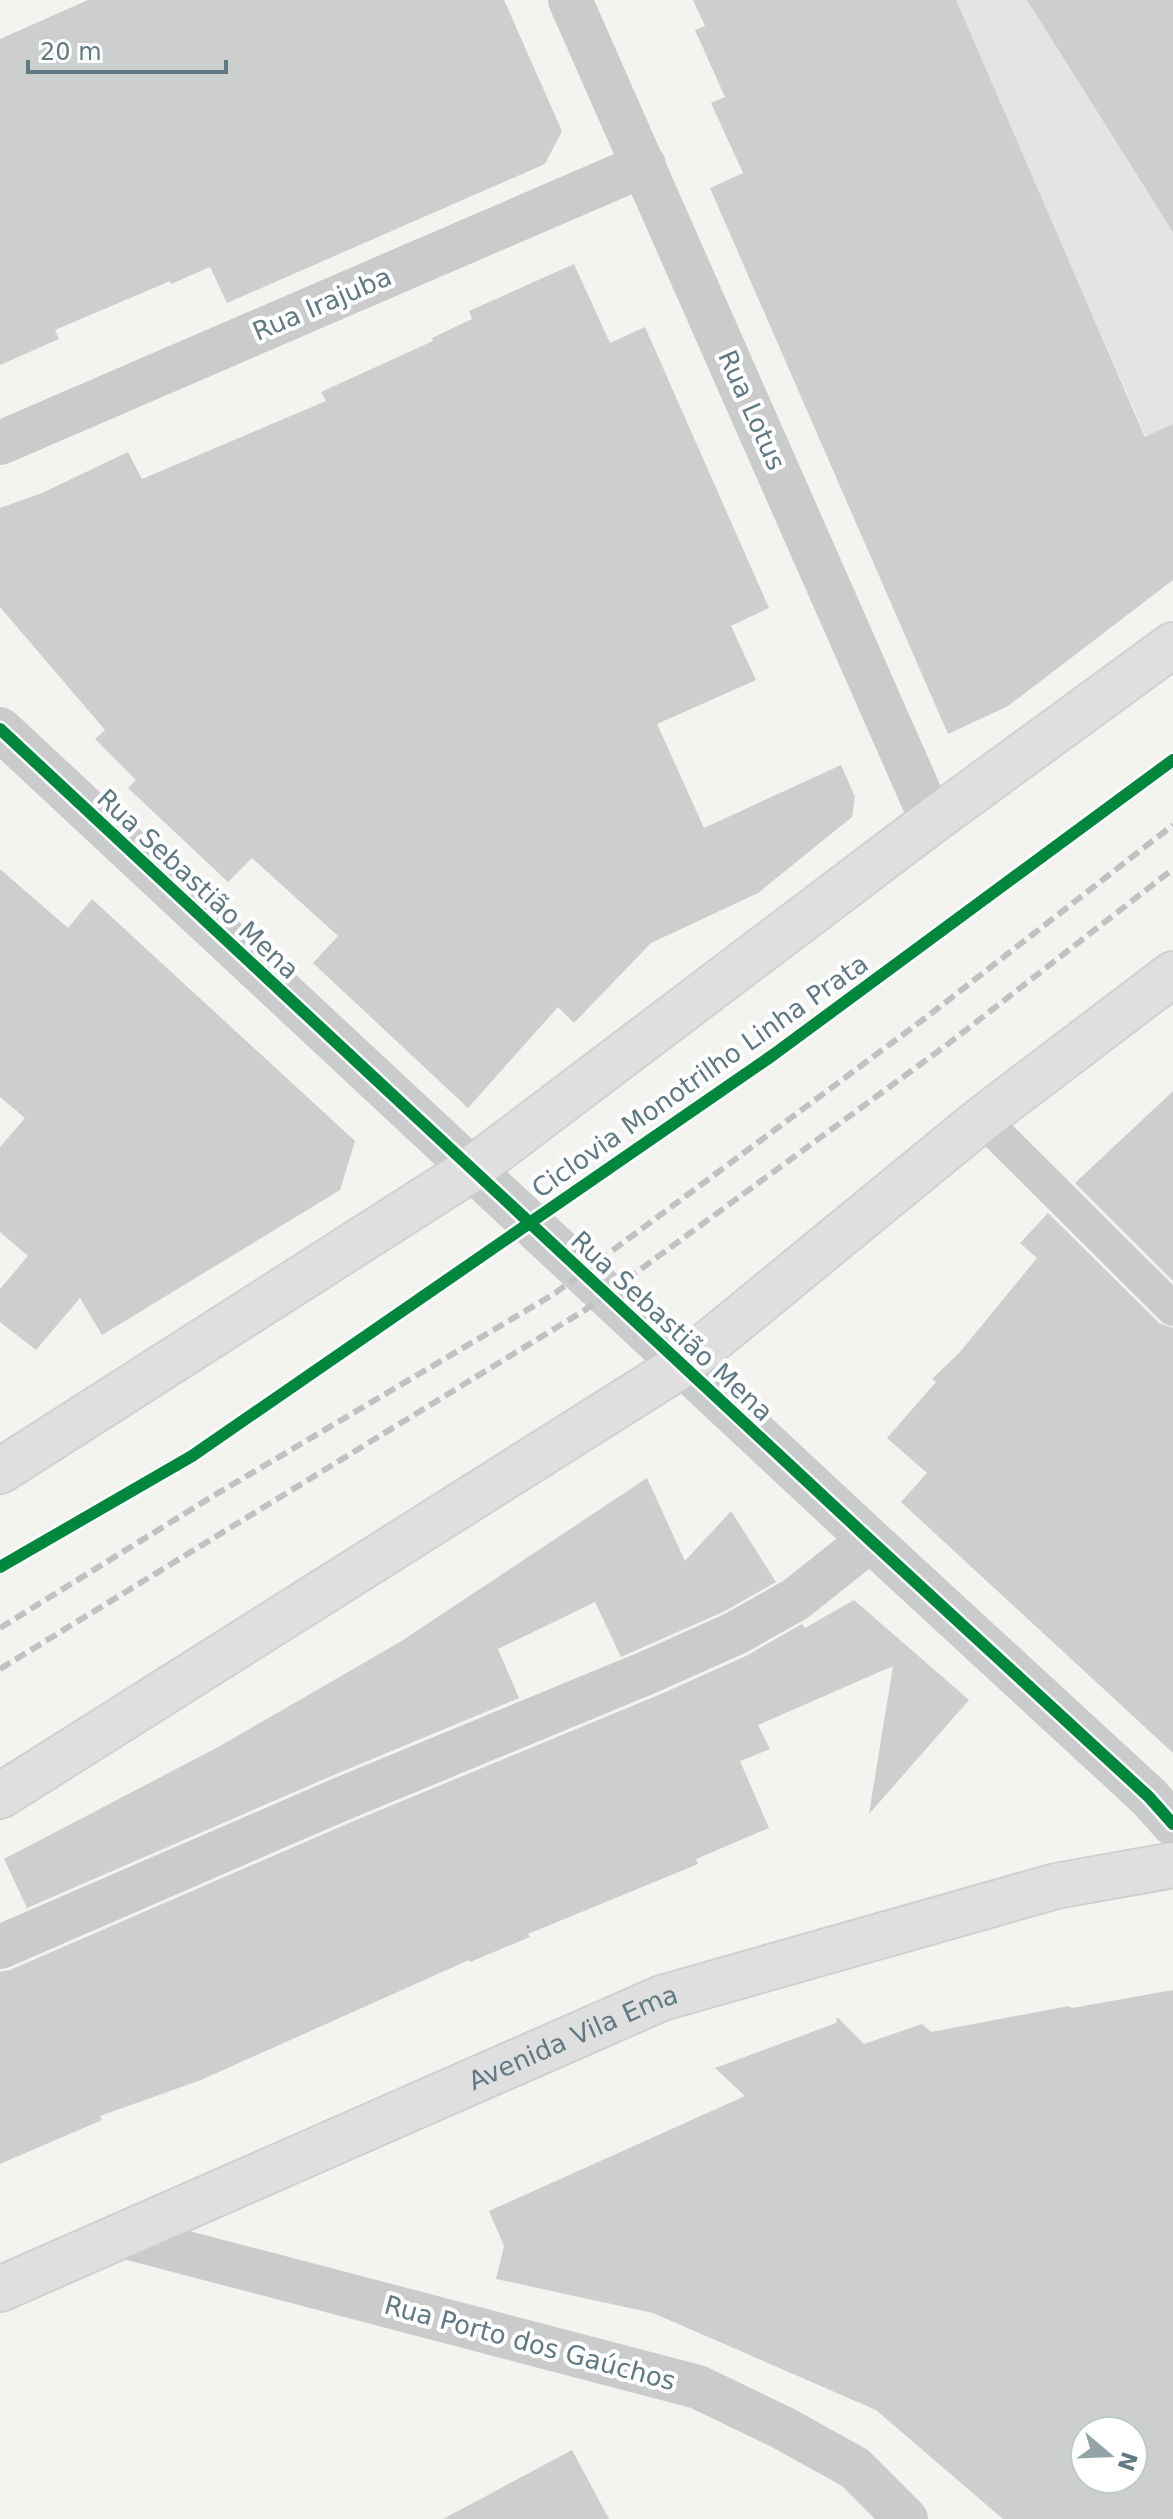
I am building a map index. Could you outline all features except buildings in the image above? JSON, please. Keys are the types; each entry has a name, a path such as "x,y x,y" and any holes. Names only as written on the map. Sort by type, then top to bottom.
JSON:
{"main road":[{"path":"0,1471 472,1169 932,821 1173,645"},
{"path":"0,1796 682,1365 982,1119 1173,974"},
{"name":"Avenida Vila Ema","path":"0,2289 662,1998 1056,1886 1173,1865"}],"street":[{"name":"Rua Lotus","path":"570,0 932,821"},
{"name":"Rua Irajuba","path":"0,443 644,165"},
{"name":"Rua Sebastião Mena","path":"0,729 1149,1797 1173,1824"},
{"path":"0,1947 736,1633 796,1599 870,1540"},
{"name":"Rua Porto dos Gaúchos","path":"122,2236 698,2387 783,2428 855,2468 906,2519"}],"lane":[{"path":"982,1119 1173,1309"}],"shaded area":[{"path":"953,0 1173,0 1173,500 1134,409"}],"railway":[{"path":"0,1628 213,1496 554,1294 928,1016 1173,825"},
{"path":"0,1669 585,1310 948,1044 1173,869"}],"cycle path":[{"path":"0,729 1149,1797 1173,1824"},
{"name":"Ciclovia Monotrilho Linha Prata","path":"0,1567 192,1456 773,1055 1173,760"}]}
